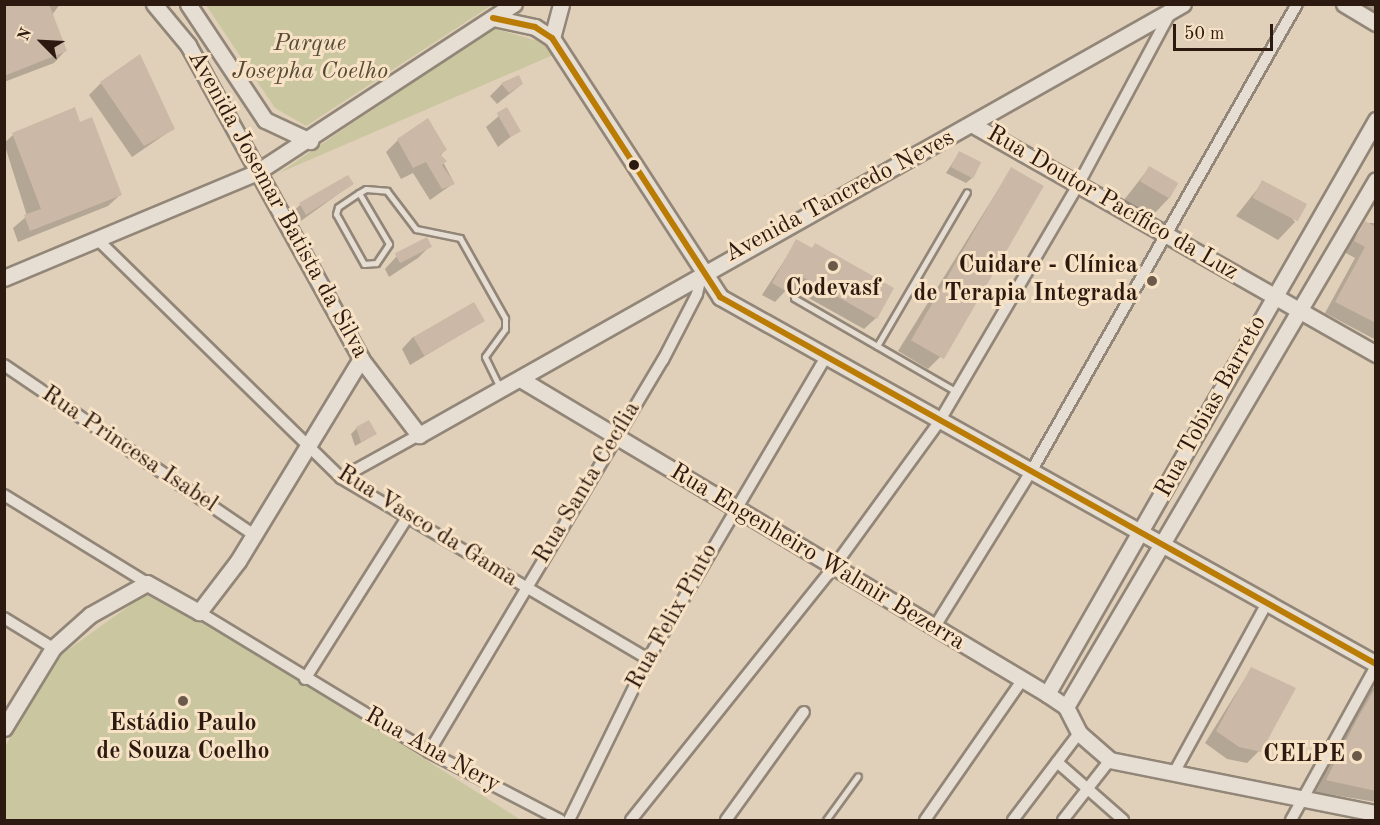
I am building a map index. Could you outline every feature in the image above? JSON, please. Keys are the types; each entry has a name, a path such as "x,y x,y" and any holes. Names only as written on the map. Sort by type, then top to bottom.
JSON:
{"main road":[{"name":"Avenida Josemar Batista da Silva","path":"154,4 188,45 362,359 419,435"},
{"path":"188,4 265,120 310,141"},
{"path":"4,278 99,241 257,172 310,141 514,4"},
{"path":"552,38 561,4"},
{"path":"1344,4 1376,22"},
{"name":"Avenida Tancredo Neves","path":"419,435 522,380 702,272 974,125 1177,8"},
{"path":"493,18 535,27 552,38 720,297 939,422 1032,470 1266,605 1376,665"},
{"name":"Rua Tobias Barreto","path":"1047,694 1141,534 1376,120"},
{"name":"Rua Doutor Pacífico da Luz","path":"974,125 1077,187 1376,354"},
{"name":"Rua Tobias Barreto","path":"1066,707 1376,180"},
{"path":"4,728 53,648 90,615 147,583 199,612 254,535 362,359"},
{"name":"Rua Engenheiro Walmir Bezerra","path":"522,380 734,509 1047,694 1066,707 1079,733 1110,760"},
{"path":"1110,760 1308,797 1376,813"}],"street":[{"path":"934,628 1032,470 1298,4"},
{"path":"631,820 833,568 939,422 1077,187 1177,8"},
{"name":"Rua Vasco da Gama","path":"99,241 341,478 406,519 648,659"},
{"name":"Rua Santa Cecília","path":"429,752 687,313 702,272"},
{"name":"Rua Felix Pinto","path":"569,820 648,659 734,509 825,358"},
{"name":"Rua Princesa Isabel","path":"4,365 254,535"},
{"name":"Avenida Tancredo Neves","path":"341,478 419,435"},
{"path":"4,495 147,583"},
{"path":"306,679 406,519"},
{"path":"1175,771 1266,605"},
{"name":"Rua Ana Nery","path":"199,612 429,752 560,820"},
{"path":"4,618 53,648"},
{"path":"1291,820 1308,797 1376,665"},
{"path":"925,820 1023,680"},
{"path":"726,820 804,712"},
{"path":"1012,820 1079,733"},
{"path":"1063,820 1110,760"},
{"path":"1057,762 1123,820"}],"lane":[{"path":"359,193 389,244 371,266 360,261 337,222 338,207 359,193 382,188 416,229 460,238 505,318 505,329 485,357 501,391"},
{"path":"877,346 967,192"},
{"path":"794,298 957,392"},
{"path":"826,820 858,776"}],"green space":[{"name":"Parque Josepha Coelho","path":"206,5 492,5 306,126 275,108"},
{"path":"493,28 541,42 553,55 279,173"},
{"name":"Estádio Paulo de Souza Coelho","path":"154,588 521,820 5,820 4,748 62,654"}],"building":[{"path":"4,4 49,4 67,51 4,76"},
{"path":"140,54 175,129 144,146 100,82"},
{"path":"519,75 523,84 509,93 501,83"},
{"path":"75,107 80,122 92,117 122,195 30,231 24,215 41,209 12,133"},
{"path":"507,107 521,131 511,137 497,113"},
{"path":"428,118 447,150 440,154 447,161 442,165 455,184 442,189 426,162 413,168 397,139"},
{"path":"959,151 981,162 973,178 951,167"},
{"path":"1149,166 1178,183 1169,199 1140,182"},
{"path":"1011,167 1044,186 944,359 911,340"},
{"path":"348,175 354,184 306,215 299,203"},
{"path":"1262,180 1307,204 1298,222 1253,198"},
{"path":"1365,221 1376,227 1376,323 1335,302 1365,247 1354,241"},
{"path":"427,237 432,247 400,263 395,253"},
{"path":"796,239 812,248 815,243 894,288 877,319 797,274 788,292 772,283"},
{"path":"474,302 485,321 424,356 413,337"},
{"path":"369,420 377,434 361,442 356,427"},
{"path":"1251,667 1296,688 1261,752 1239,747 1216,731"},
{"name":"CELPE","path":"1376,687 1376,791 1326,780 1356,721"}],"transit line":[{"path":"493,18 535,27 552,38 720,297 1376,664"}],"place":[{"name":"Codevasf","path":"833,266"},
{"name":"Cuidare - Clínica de Terapia Integrada","path":"1152,281"},
{"name":"Estádio Paulo de Souza Coelho","path":"183,701"},
{"name":"CELPE","path":"1357,756"}]}
